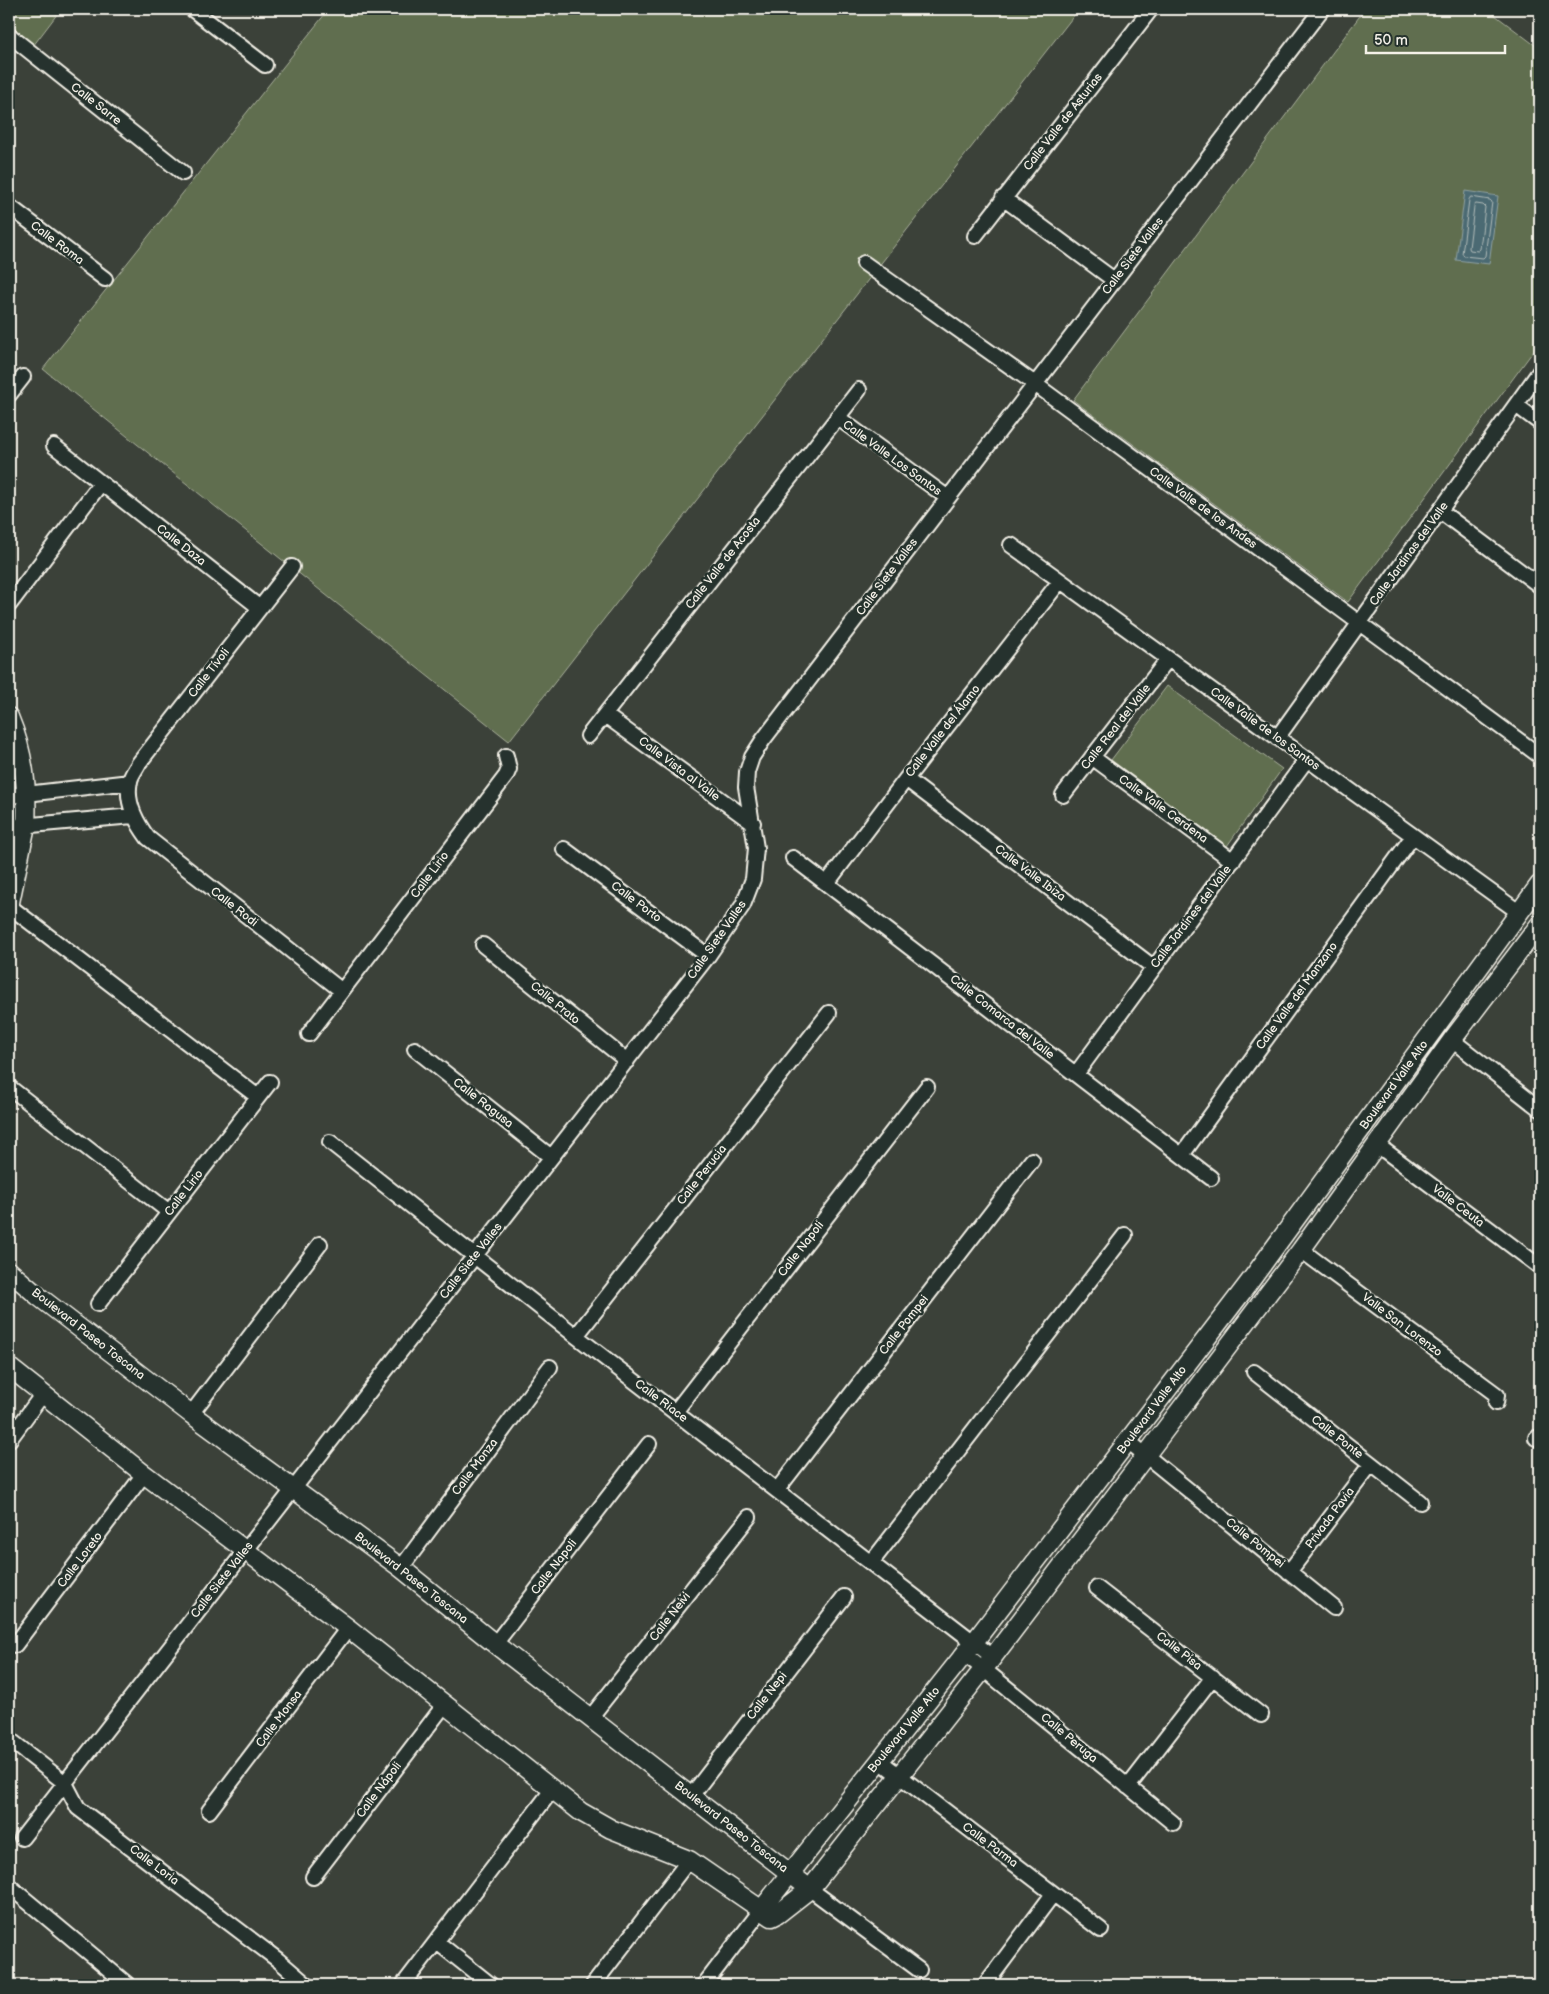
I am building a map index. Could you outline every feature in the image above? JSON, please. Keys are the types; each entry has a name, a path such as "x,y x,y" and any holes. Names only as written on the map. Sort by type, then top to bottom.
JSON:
{"street":[{"path":"192,9 265,64"},
{"name":"Calle Valle de Asturias","path":"976,236 1003,198 1151,9"},
{"name":"Calle Siete Valles","path":"22,1838 708,956 743,905 753,879 756,848 746,787 746,772 763,740 1322,9"},
{"name":"Calle Sarre","path":"9,35 183,173"},
{"path":"1003,198 1114,280"},
{"name":"Calle Roma","path":"9,206 105,279"},
{"name":"Calle Valle de los Andes","path":"864,263 1035,384 1540,756"},
{"name":"Calle Jardinas del Valle","path":"1277,738 1540,371"},
{"path":"9,395 23,377"},
{"name":"Calle Valle de Acosta","path":"588,736 859,390"},
{"path":"1516,405 1540,423"},
{"name":"Calle Valle Los Santos","path":"837,417 948,498"},
{"name":"Calle Daza","path":"54,446 260,608"},
{"path":"9,605 101,483"},
{"path":"1440,511 1540,586"},
{"name":"Calle Valle de los Santos","path":"1011,545 1520,913"},
{"name":"Calle Tívoli","path":"130,782 139,763 292,566"},
{"name":"Calle Valle del Álamo","path":"827,883 1060,581"},
{"name":"Calle Real del Valle","path":"1063,795 1168,659"},
{"name":"Calle Vista al Valle","path":"605,714 753,823"},
{"path":"9,717 22,759 17,795 17,826 9,907 258,1097"},
{"name":"Calle Lirio","path":"309,1034 506,776 509,769 506,756"},
{"name":"Calle Valle Cerdena","path":"1092,757 1233,860"},
{"name":"Calle Jardines del Valle","path":"1076,1074 1307,759"},
{"name":"Calle Valle Ibiza","path":"906,779 1153,967"},
{"path":"17,795 130,782 133,816 17,826"},
{"name":"Calle Rodi","path":"133,816 148,838 163,851 342,991"},
{"name":"Calle Valle del Manzano","path":"1182,1155 1413,836"},
{"name":"Calle Porto","path":"564,849 708,956"},
{"name":"Calle Comarca del Valle","path":"793,858 1210,1178"},
{"name":"Boulevard Valle Alto","path":"704,1985 750,1925 767,1913 789,1872 970,1648 1248,1284 1540,884"},
{"name":"Boulevard Valle Alto","path":"767,1913 778,1914 810,1889 989,1662 1301,1250 1452,1040 1540,925"},
{"name":"Calle Prato","path":"482,945 627,1061"},
{"name":"Calle Perucia","path":"576,1336 829,1013"},
{"path":"1452,1040 1540,1109"},
{"name":"Calle Ragusa","path":"415,1049 551,1157"},
{"name":"Calle Lirio","path":"98,1304 270,1082"},
{"name":"Calle Napoli","path":"675,1412 926,1087"},
{"path":"9,1088 169,1212"},
{"name":"Calle Riace","path":"330,1142 576,1336 871,1563 989,1662"},
{"name":"Valle Ceuta","path":"1376,1144 1540,1267"},
{"name":"Calle Pompei","path":"777,1490 1032,1160"},
{"path":"871,1563 1125,1235"},
{"path":"191,1414 320,1244"},
{"name":"Valle San Lorenzo","path":"1301,1250 1497,1395 1496,1403"},
{"name":"Boulevard Paseo Toscana","path":"9,1271 46,1302 191,1414 401,1568 495,1644 810,1889"},
{"path":"9,1367 144,1474 348,1628 581,1812 611,1829 690,1860 767,1913"},
{"name":"Calle Monza","path":"401,1568 550,1367"},
{"name":"Calle Ponte","path":"1254,1372 1420,1502"},
{"path":"9,1440 42,1395"},
{"name":"Calle Pompei","path":"1128,1441 1334,1608"},
{"name":"Calle Napoli","path":"495,1644 649,1444"},
{"name":"Privada Pavia","path":"1289,1572 1370,1464"},
{"name":"Calle Loreto","path":"15,1645 144,1474"},
{"name":"Calle Neivi","path":"590,1718 750,1516"},
{"name":"Calle Pisa","path":"1097,1588 1261,1715"},
{"name":"Calle Nepi","path":"691,1796 844,1597"},
{"name":"Calle Monsa","path":"209,1811 348,1628"},
{"name":"Calle Peruga","path":"989,1662 1128,1787 1173,1823"},
{"path":"1128,1787 1213,1677"},
{"name":"Calle Nápoli","path":"313,1877 444,1704"},
{"name":"Calle Loria","path":"9,1739 65,1783 78,1808 278,1960 306,1985"},
{"name":"Calle Parma","path":"880,1760 1100,1930"},
{"path":"403,1985 552,1790"},
{"path":"593,1985 690,1860"},
{"path":"9,1887 128,1985"},
{"path":"810,1889 919,1970"},
{"path":"985,1985 1053,1894"},
{"path":"437,1942 491,1985"}],"green space":[{"path":"9,9 61,9 33,46 9,27"},
{"path":"329,9 1079,9 509,741 43,369"},
{"path":"1365,9 1487,9 1540,49 1540,342 1348,602 1073,400"},
{"path":"1167,686 1282,769 1227,846 1111,760"}],"water":[{"path":"1465,191 1498,196 1489,264 1456,260"}]}
